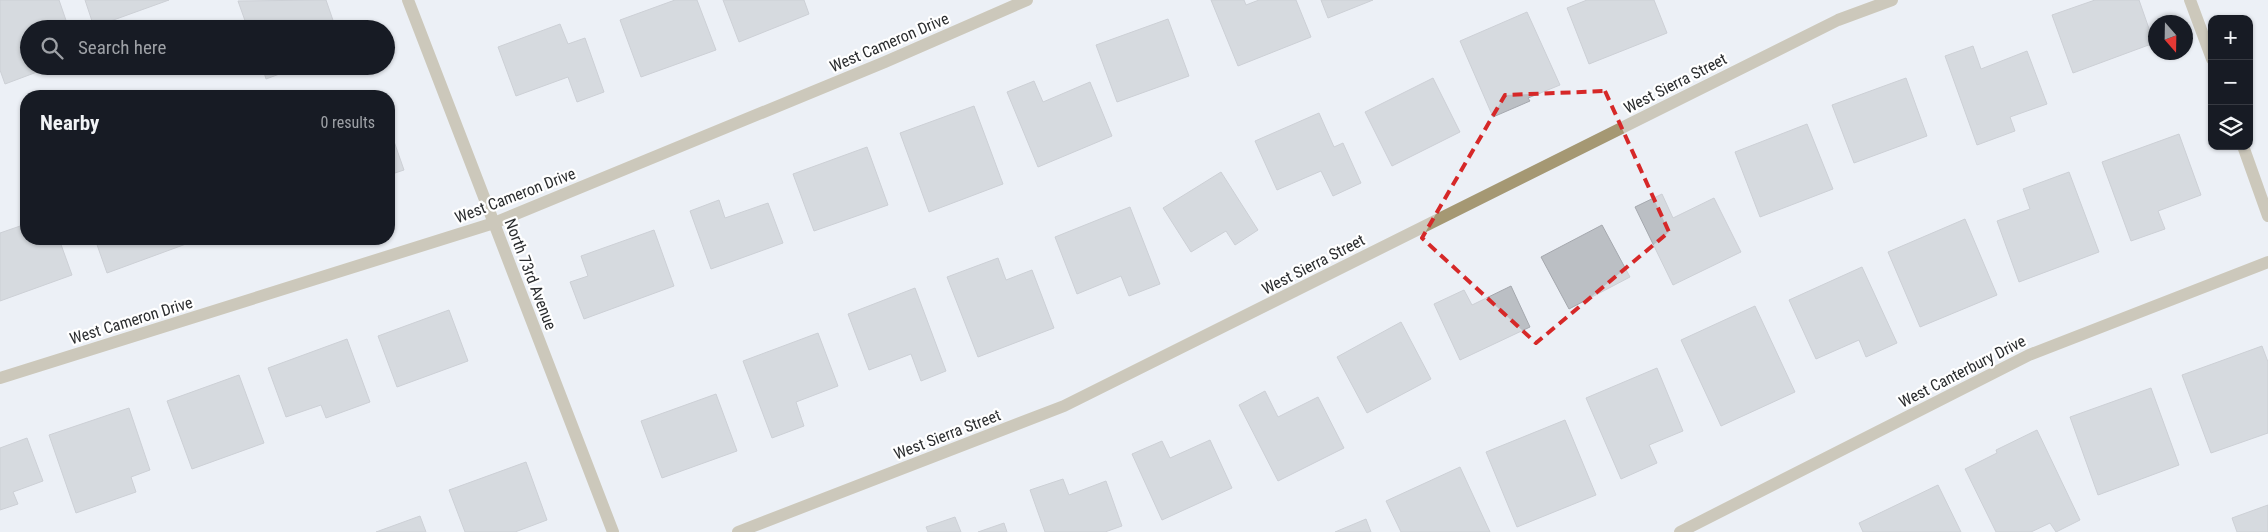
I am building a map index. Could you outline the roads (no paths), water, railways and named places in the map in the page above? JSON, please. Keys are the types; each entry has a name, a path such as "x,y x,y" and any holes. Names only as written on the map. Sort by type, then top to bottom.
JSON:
{"street":[{"name":"North 73rd Avenue","path":"408,0 613,532"},
{"name":"West Cameron Drive","path":"0,378 494,223 886,62 1027,0"},
{"name":"West Sierra Street","path":"738,532 1064,406 1838,20 1892,0"},
{"path":"2190,0 2208,48"},
{"path":"2244,150 2268,216"},
{"name":"West Canterbury Drive","path":"1680,532 2029,355 2268,262"}]}
